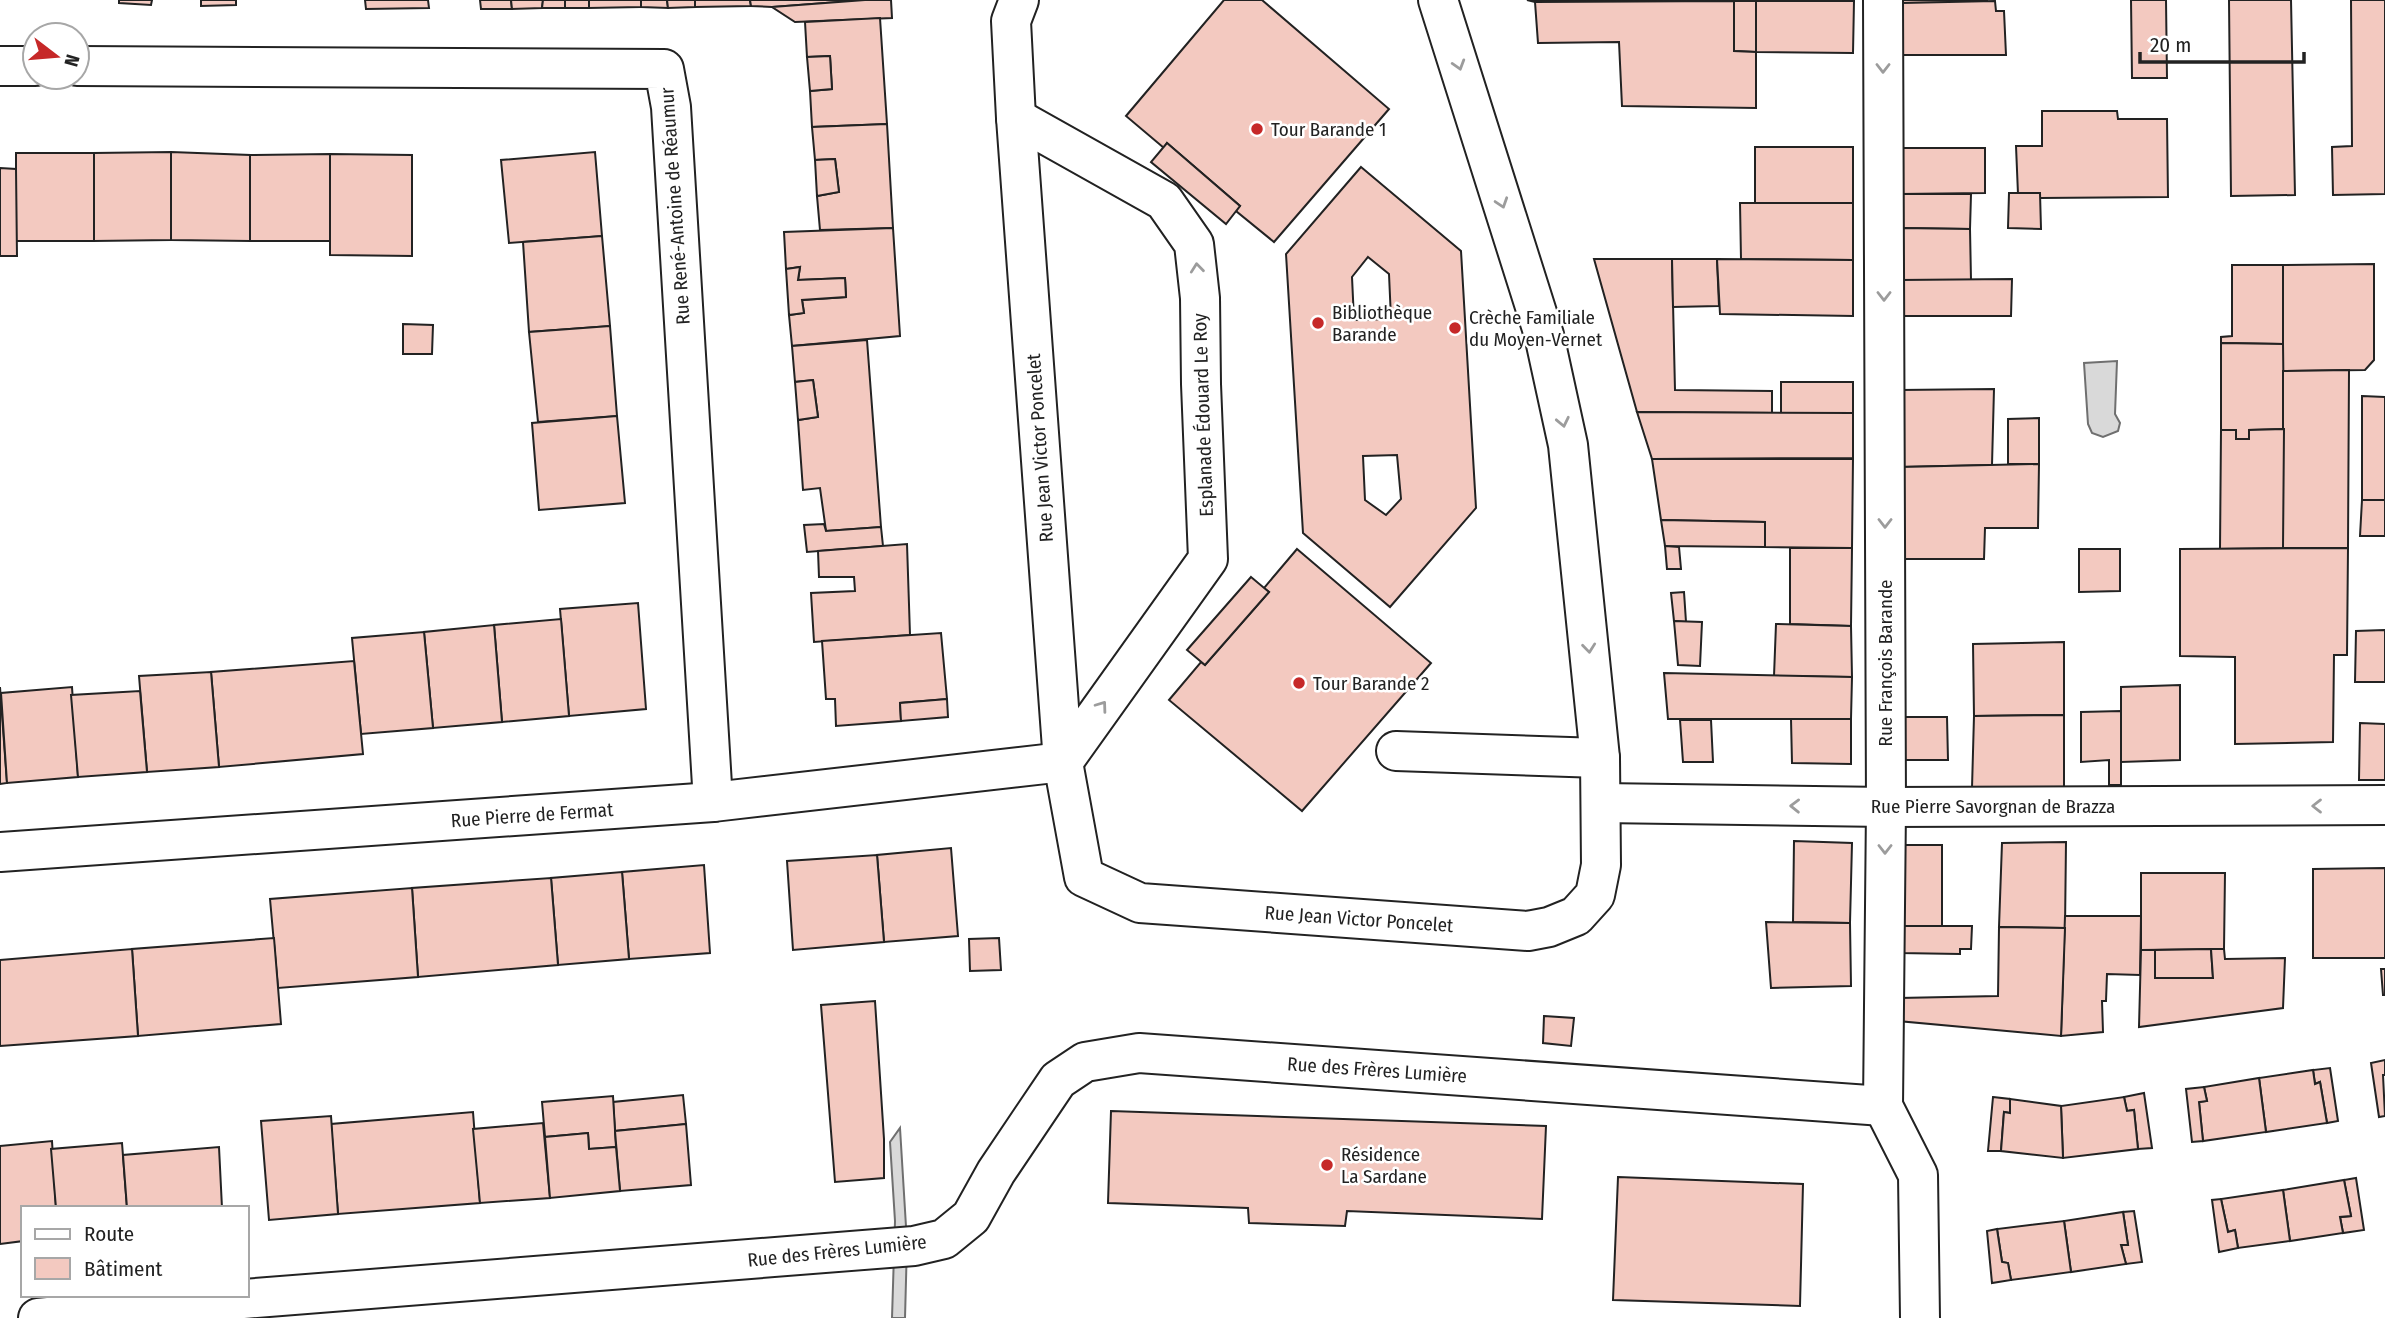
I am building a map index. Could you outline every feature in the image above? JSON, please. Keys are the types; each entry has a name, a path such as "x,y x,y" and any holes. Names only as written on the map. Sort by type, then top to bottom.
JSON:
{"street":[{"name":"Rue Jean Victor Poncelet","path":"1019,0 1011,21 1016,118 1063,762 1084,877 1140,903 1528,931 1549,928 1576,916 1595,895 1601,865 1600,758 1568,445 1544,335 1438,0"},
{"name":"Rue François Barande","path":"1883,0 1886,807 1883,1107 1918,1175 1920,1318"},
{"path":"0,66 21,66"},
{"name":"Rue René-Antoine de Réaumur","path":"91,66 664,69 671,107 713,802"},
{"name":"Esplanade Édouard Le Roy","path":"1016,118 1164,201 1194,244 1199,298 1208,559 1063,762"},
{"path":"1396,751 1600,758"},
{"name":"Rue Pierre de Fermat","path":"0,852 713,802 1063,762"},
{"name":"Rue Pierre Savorgnan de Brazza","path":"1601,803 1886,807 2385,805"},
{"name":"Rue des Frères Lumière","path":"38,1318 172,1312 231,1300 915,1246 944,1239 971,1217 996,1172 1058,1080 1085,1062 1139,1053 1883,1107"}],"shaded area":[{"path":"2117,361 2115,414 2120,423 2118,431 2103,437 2092,433 2088,424 2084,363"},
{"path":"900,1128 907,1243 905,1318 892,1318 895,1221 890,1142"}],"building":[{"path":"119,0 152,0 151,5 119,3"},
{"path":"201,0 236,0 236,5 201,6"},
{"path":"365,0 428,0 429,8 366,9"},
{"path":"480,0 511,0 512,9 481,9"},
{"path":"511,0 543,0 542,8 512,9"},
{"path":"543,0 565,0 565,8 542,8"},
{"path":"565,0 589,0 589,8 565,8"},
{"path":"589,0 641,0 641,7 589,8"},
{"path":"641,0 667,0 668,8 641,7"},
{"path":"667,0 695,0 695,7 668,8"},
{"path":"695,0 750,0 751,6 695,7"},
{"path":"750,0 865,0 772,7 751,6"},
{"path":"891,0 892,18 795,22 772,7"},
{"name":"Tour Barande 1","path":"1224,0 1262,0 1389,109 1274,242 1236,211 1240,206 1167,143 1164,148 1126,116"},
{"path":"1527,0 1602,0 1602,2 1535,2"},
{"path":"1756,0 1756,1 1602,2"},
{"path":"1756,0 1854,0 1854,1"},
{"path":"1902,0 1987,0 1987,2 1902,3"},
{"path":"2131,0 2166,0 2167,78 2132,78"},
{"path":"2229,0 2291,0 2295,195 2231,196"},
{"path":"2351,0 2385,0 2385,194 2333,195 2332,147 2352,146"},
{"path":"1734,1 1756,1 1756,52 1734,51"},
{"path":"1734,1 1734,51 1756,52 1756,108 1622,106 1619,42 1538,43 1535,2"},
{"path":"1756,1 1854,1 1853,53 1756,52"},
{"path":"1995,1 1996,11 2004,11 2006,55 1901,55 1902,3"},
{"path":"880,18 887,124 812,127 810,91 832,89 830,56 807,57 805,22"},
{"path":"830,56 832,89 810,91 807,57"},
{"path":"2042,111 2117,111 2118,119 2167,119 2168,197 2040,198 2040,193 2018,194 2016,146 2042,146"},
{"path":"887,124 893,228 820,230 817,196 839,192 835,159 815,160 812,127"},
{"path":"1167,143 1240,206 1226,224 1151,162"},
{"path":"1755,147 1853,147 1853,203 1755,203"},
{"path":"1901,148 1985,148 1985,193 1900,194"},
{"path":"171,152 171,240 94,241 94,153"},
{"path":"171,152 250,155 250,241 171,240"},
{"path":"595,152 602,236 509,243 501,160"},
{"path":"16,153 94,153 94,241 16,241"},
{"path":"330,154 412,155 412,256 330,255"},
{"path":"330,154 330,241 250,241 250,155"},
{"path":"835,159 839,192 817,196 815,160"},
{"path":"1361,167 1461,251 1476,508 1390,607 1303,533 1286,254","holes":["1368,257 1389,274 1391,319 1354,320 1352,277","1397,455 1401,499 1386,515 1365,500 1363,456"]},
{"path":"0,168 16,169 17,256 0,256"},
{"path":"2009,193 2040,193 2041,229 2008,228"},
{"path":"1900,194 1971,194 1970,229 1900,228"},
{"path":"1740,203 1853,203 1853,260 1741,259"},
{"path":"893,228 900,336 792,346 789,315 804,313 802,300 846,297 845,278 798,280 800,267 786,269 784,232"},
{"path":"1900,228 1970,229 1971,280 1900,280"},
{"path":"602,236 610,326 529,332 523,242"},
{"path":"1594,259 1672,259 1675,390 1772,391 1772,413 1637,412"},
{"path":"1672,259 1717,259 1719,306 1673,307"},
{"path":"1717,259 1853,260 1853,316 1720,314"},
{"path":"2374,264 2374,360 2365,370 2283,371 2283,265"},
{"path":"2232,265 2283,265 2283,344 2221,343 2221,337 2232,336"},
{"path":"800,267 798,280 845,278 846,297 802,300 804,313 789,315 786,269"},
{"path":"2012,279 2011,316 1899,316 1900,280"},
{"path":"403,324 433,325 432,354 403,354"},
{"path":"610,326 617,416 538,422 529,332"},
{"path":"867,340 881,527 826,531 820,488 803,490 798,420 818,417 813,380 795,382 792,346"},
{"path":"2221,343 2283,344 2284,429 2249,430 2249,439 2236,439 2236,430 2221,430"},
{"path":"2349,370 2348,548 2283,548 2283,371"},
{"path":"813,380 818,417 798,420 795,382"},
{"path":"1781,382 1853,382 1853,413 1781,413"},
{"path":"1994,389 1992,465 1900,467 1900,390"},
{"path":"2362,396 2385,397 2385,500 2362,500"},
{"path":"1637,412 1853,413 1853,458 1652,459"},
{"path":"617,416 625,503 539,510 532,423"},
{"path":"2039,418 2039,464 2008,464 2008,419"},
{"path":"2284,429 2283,548 2220,549 2221,430 2236,430 2236,439 2249,439 2249,430"},
{"path":"1652,459 1853,459 1852,548 1765,547 1765,522 1661,520"},
{"path":"2039,464 2038,528 1985,528 1984,559 1900,559 1900,467"},
{"path":"2362,500 2385,500 2385,536 2360,536"},
{"path":"1661,520 1765,522 1765,547 1665,546"},
{"path":"824,524 826,531 881,527 883,546 807,552 804,525"},
{"path":"907,544 910,635 814,642 811,593 855,591 854,577 819,577 818,551"},
{"path":"1665,546 1679,547 1681,569 1667,569"},
{"path":"1790,548 1852,548 1851,626 1790,624"},
{"path":"2348,548 2347,655 2334,655 2333,742 2235,744 2235,657 2180,656 2180,549"},
{"name":"Tour Barande 2","path":"1297,549 1431,663 1302,811 1169,700 1201,662 1205,665 1269,592 1264,588"},
{"path":"2079,549 2120,549 2120,591 2079,592"},
{"path":"1251,577 1269,592 1205,665 1187,650"},
{"path":"1684,592 1686,622 1674,621 1671,593"},
{"path":"638,603 646,709 569,716 560,609"},
{"path":"561,619 569,716 502,722 494,625"},
{"path":"1674,621 1702,622 1700,666 1678,665"},
{"path":"1776,624 1851,626 1852,677 1774,676"},
{"path":"494,625 502,722 433,728 424,632"},
{"path":"2385,630 2385,682 2355,682 2356,631"},
{"path":"424,632 433,728 361,734 352,638"},
{"path":"941,633 947,699 900,703 901,721 836,726 835,699 826,699 822,641"},
{"path":"2064,642 2064,715 1974,716 1973,644"},
{"path":"354,661 363,754 219,767 211,672"},
{"path":"211,672 219,767 147,772 139,676"},
{"path":"1664,673 1852,677 1851,719 1668,719"},
{"path":"2180,685 2180,760 2121,762 2121,687"},
{"path":"0,687 7,783 0,784"},
{"path":"72,687 78,777 7,783 1,693"},
{"path":"140,691 147,772 78,777 71,695"},
{"path":"947,699 948,717 901,721 900,703"},
{"path":"2121,711 2121,785 2109,785 2109,760 2081,762 2081,712"},
{"path":"2064,715 2064,787 1972,788 1974,716"},
{"path":"1900,717 1947,717 1948,760 1899,760"},
{"path":"1791,719 1851,719 1851,764 1792,763"},
{"path":"1680,720 1711,720 1713,762 1683,762"},
{"path":"2360,723 2385,724 2385,780 2359,780"},
{"path":"1794,841 1852,843 1850,923 1793,922"},
{"path":"2066,842 2065,928 1999,927 2002,843"},
{"path":"1900,845 1942,845 1942,927 1899,926"},
{"path":"951,848 958,936 884,942 877,855"},
{"path":"877,855 884,942 793,950 787,861"},
{"path":"704,865 710,953 629,959 622,872"},
{"path":"2385,868 2385,958 2313,958 2313,869"},
{"path":"622,872 629,959 558,965 551,878"},
{"path":"2141,873 2225,873 2224,949 2141,950"},
{"path":"551,878 558,965 418,977 412,888"},
{"path":"412,888 418,977 278,988 270,899"},
{"path":"2065,916 2141,916 2140,975 2107,974 2106,1001 2102,1001 2103,1032 2061,1036"},
{"path":"1766,922 1850,923 1851,986 1771,988"},
{"path":"1899,926 1972,926 1971,949 1960,949 1960,954 1899,953"},
{"path":"1999,927 2065,928 2061,1036 1898,1021 1899,998 1998,996"},
{"path":"274,938 281,1024 138,1036 132,949"},
{"path":"999,938 1001,970 970,971 969,939"},
{"path":"132,949 138,1036 0,1046 0,960"},
{"path":"2211,949 2213,978 2155,978 2155,950"},
{"path":"2211,949 2224,949 2225,959 2285,958 2283,1008 2139,1027 2141,950 2155,950 2155,978 2213,978"},
{"path":"2381,969 2385,969 2385,995 2383,995"},
{"path":"875,1001 884,1178 835,1182 821,1005"},
{"path":"1544,1016 1574,1018 1571,1046 1543,1043"},
{"path":"2385,1060 2385,1116 2379,1117 2371,1063"},
{"path":"2330,1068 2338,1121 2327,1123 2320,1082 2315,1084 2313,1070"},
{"path":"2313,1070 2315,1084 2320,1082 2327,1123 2266,1132 2259,1078"},
{"path":"2259,1078 2266,1132 2203,1141 2199,1102 2207,1101 2204,1087"},
{"path":"2204,1087 2207,1101 2199,1102 2203,1141 2192,1142 2186,1089"},
{"path":"2144,1093 2152,1148 2138,1149 2134,1110 2127,1111 2124,1097"},
{"path":"683,1095 686,1124 615,1131 613,1102"},
{"path":"613,1096 616,1147 589,1149 588,1133 545,1137 542,1102"},
{"path":"1993,1097 2010,1099 2010,1113 2004,1112 2001,1151 1988,1151"},
{"path":"2124,1097 2127,1111 2134,1110 2138,1149 2063,1158 2061,1106"},
{"path":"2010,1099 2061,1106 2063,1158 2001,1151 2004,1112 2010,1113"},
{"name":"Résidence La Sardane","path":"1111,1111 1546,1126 1542,1219 1347,1211 1345,1226 1249,1223 1248,1208 1108,1203"},
{"path":"473,1112 480,1203 338,1214 331,1124"},
{"path":"331,1116 338,1214 269,1220 261,1121"},
{"path":"543,1123 550,1198 480,1203 473,1129"},
{"path":"686,1124 691,1185 620,1191 615,1131"},
{"path":"588,1133 589,1149 616,1147 620,1191 550,1198 545,1137"},
{"path":"52,1141 56,1206 21,1206 21,1241 0,1244 0,1146"},
{"path":"122,1143 127,1206 56,1206 51,1149"},
{"path":"219,1147 222,1206 127,1206 123,1155"},
{"path":"1618,1177 1803,1184 1800,1306 1613,1300"},
{"path":"2356,1178 2364,1230 2343,1233 2340,1217 2351,1216 2344,1180"},
{"path":"2344,1180 2351,1216 2340,1217 2343,1233 2290,1241 2283,1190"},
{"path":"2283,1190 2290,1241 2238,1248 2235,1230 2228,1232 2221,1199"},
{"path":"2221,1199 2228,1232 2235,1230 2238,1248 2219,1252 2212,1200"},
{"path":"2134,1211 2142,1262 2126,1264 2121,1245 2128,1245 2123,1212"},
{"path":"2123,1212 2128,1245 2121,1245 2126,1264 2071,1272 2064,1221"},
{"path":"2064,1221 2071,1272 2011,1280 2008,1263 2002,1262 1997,1229"},
{"path":"1997,1229 2002,1262 2008,1263 2011,1280 1992,1283 1987,1231"}],"place":[{"name":"Tour Barande 1","path":"1257,129"},
{"name":"Bibliothèque Barande","path":"1318,323"},
{"name":"Crèche Familiale du Moyen-Vernet","path":"1455,328"},
{"name":"Tour Barande 2","path":"1299,683"},
{"name":"Résidence La Sardane","path":"1327,1165"}]}
